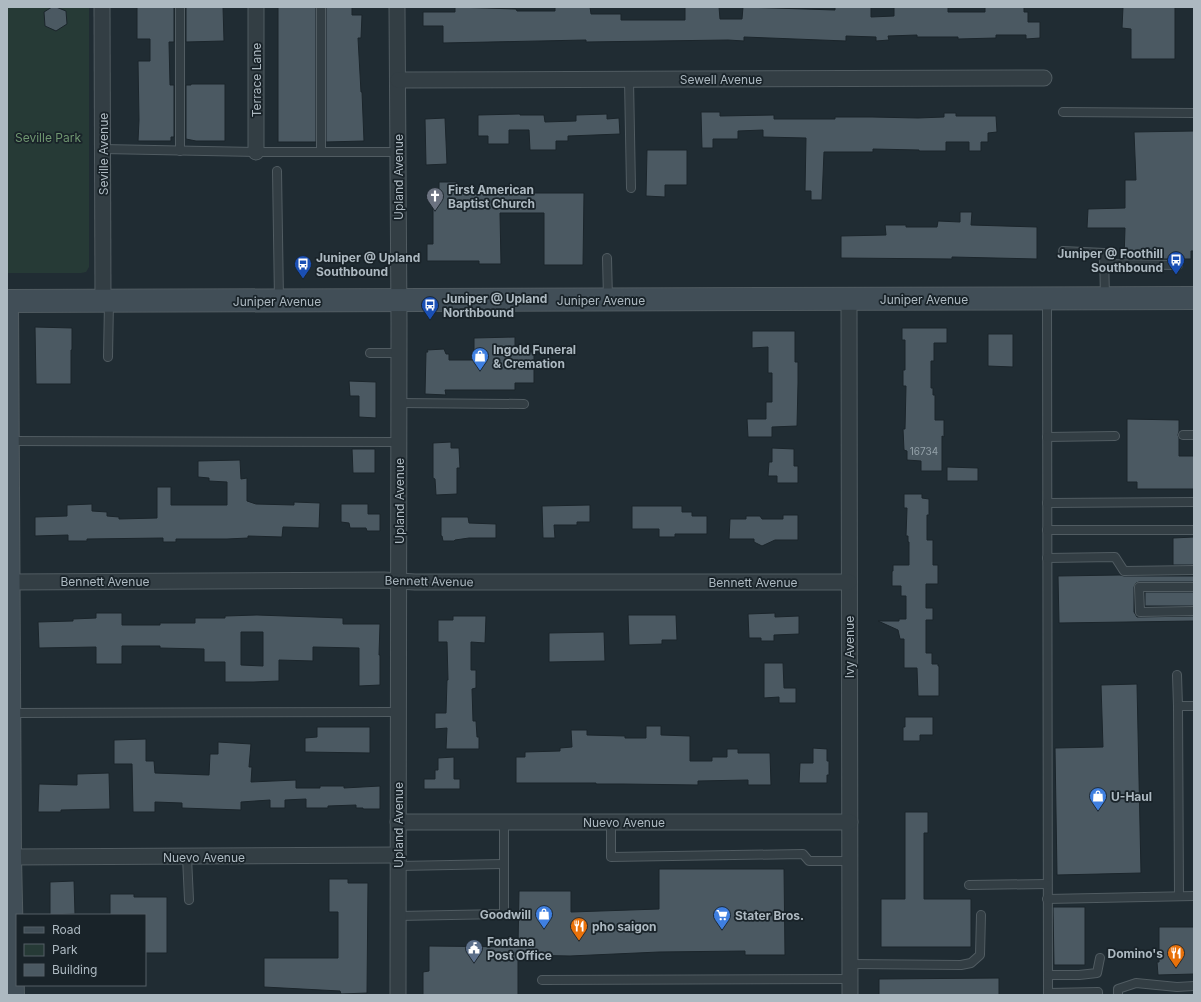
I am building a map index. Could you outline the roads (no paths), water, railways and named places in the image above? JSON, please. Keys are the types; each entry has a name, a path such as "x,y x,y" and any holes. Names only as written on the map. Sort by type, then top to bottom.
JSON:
{"street":[{"name":"Seville Avenue","path":"102,7 106,301"},
{"name":"Terrace Lane","path":"256,7 256,152"},
{"name":"Upland Avenue","path":"398,7 398,995"},
{"name":"Sewell Avenue","path":"398,80 1044,78"},
{"name":"Juniper Avenue","path":"7,301 1194,298"},
{"name":"Ivy Avenue","path":"849,299 850,995"},
{"path":"7,301 10,857 13,995"},
{"name":"Bennett Avenue","path":"8,582 399,580 415,582 849,582"},
{"name":"Nuevo Avenue","path":"398,822 850,822"},
{"name":"Nuevo Avenue","path":"10,857 187,857 398,860"}],"lane":[{"path":"180,7 180,151"},
{"path":"321,7 321,151"},
{"path":"629,80 631,188"},
{"path":"1063,112 1194,113"},
{"path":"103,149 256,152 398,152"},
{"path":"277,171 279,301"},
{"path":"1063,251 1104,253 1105,298"},
{"path":"607,258 608,300"},
{"path":"1104,264 1178,265"},
{"path":"1047,298 1048,994 1098,992 1098,995"},
{"path":"106,301 108,357"},
{"path":"370,353 399,353"},
{"path":"399,403 524,404"},
{"path":"1182,435 1194,435"},
{"path":"1047,437 1115,436"},
{"path":"7,441 399,442"},
{"path":"1047,504 1194,502"},
{"path":"1047,530 1194,530"},
{"path":"1047,558 1115,557 1124,570 1194,570"},
{"path":"1194,587 1139,587 1139,594 1140,612 1194,611"},
{"path":"1177,675 1179,896"},
{"path":"1178,706 1194,706"},
{"path":"9,713 398,712"},
{"path":"398,916 504,914 504,822"},
{"path":"611,822 611,857 803,854 809,861 850,861"},
{"path":"187,857 189,900"},
{"path":"398,860 504,864"},
{"path":"969,885 1047,884"},
{"path":"1047,899 1194,896"},
{"path":"850,964 961,965 972,963 980,954 981,915"},
{"path":"1048,976 1097,973 1100,958"},
{"path":"542,980 850,979"},
{"path":"1118,995 1118,989 1136,983 1178,987 1194,986"}],"place":[{"name":"First American Baptist Church","path":"435,211"},
{"name":"Juniper @ Foothill Southbound","path":"1176,275"},
{"name":"Juniper @ Upland Southbound","path":"303,279"},
{"name":"Juniper @ Upland Northbound","path":"430,320"},
{"name":"Ingold Funeral & Cremation","path":"480,371"},
{"name":"U-Haul","path":"1098,811"},
{"name":"Goodwill","path":"544,929"},
{"name":"Stater Bros.","path":"722,930"},
{"name":"pho saigon","path":"579,941"},
{"name":"Fontana Post Office","path":"474,963"},
{"name":"Domino's","path":"1176,968"}],"park label":[{"name":"Seville Park","path":"48,137"}]}
